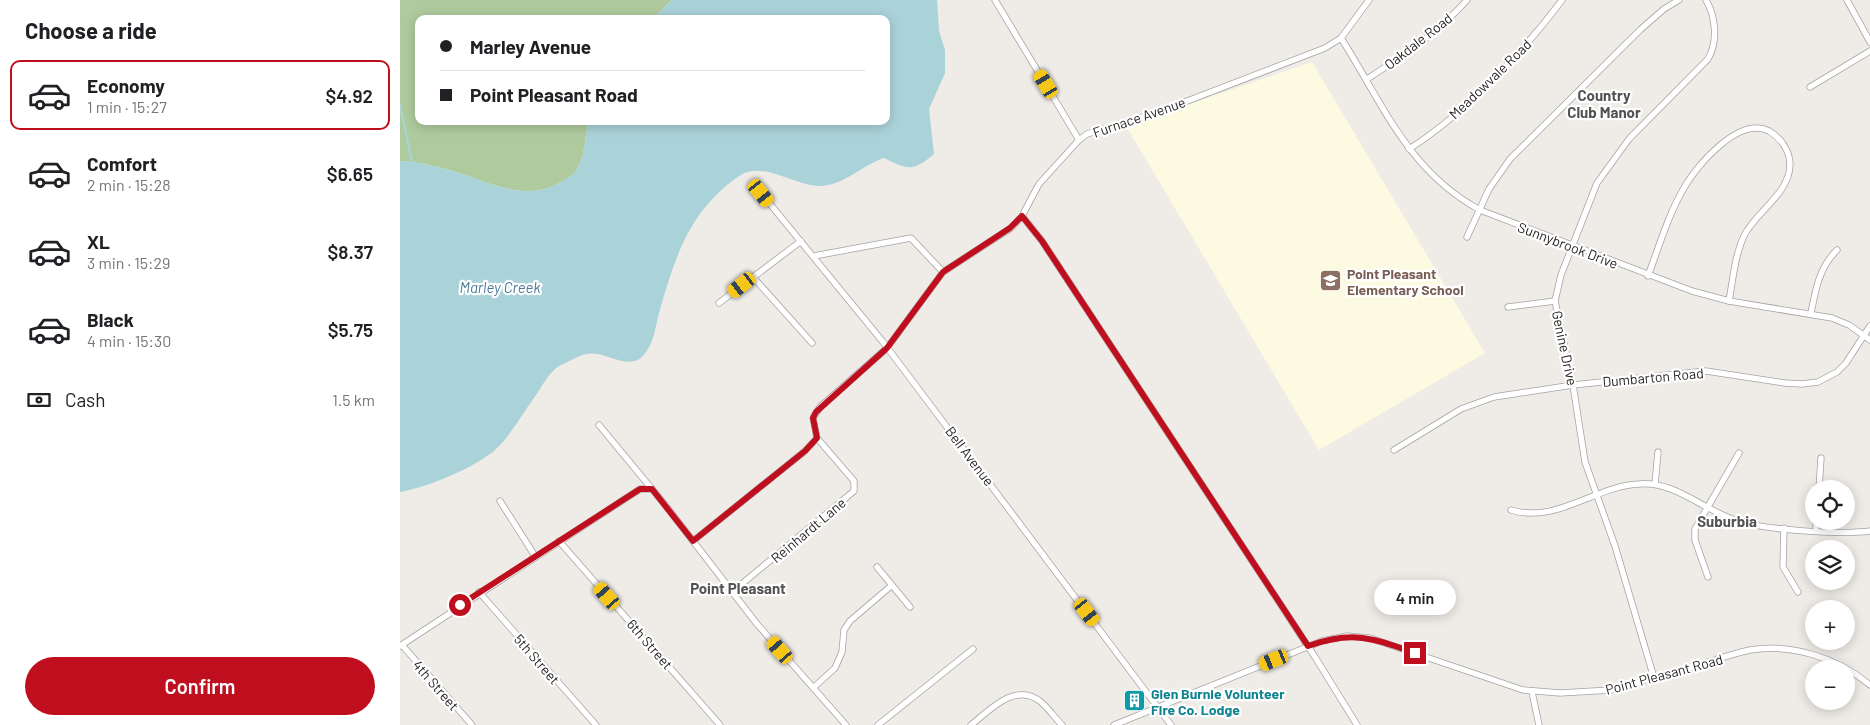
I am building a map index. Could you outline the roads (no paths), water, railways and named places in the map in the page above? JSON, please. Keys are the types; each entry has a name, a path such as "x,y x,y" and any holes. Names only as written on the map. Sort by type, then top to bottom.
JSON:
{"street":[{"path":"995,0 1079,140"},
{"name":"Furnace Avenue","path":"817,438 813,418 816,412 887,348 943,272 1010,228 1022,216 1039,184 1079,140 1087,134 1156,113 1311,54 1341,38 1369,0"},
{"name":"Oakdale Road","path":"1366,79 1402,57 1436,32 1467,0"},
{"name":"Meadowvale Road","path":"1409,149 1437,130 1485,86 1545,23 1562,0"},
{"path":"1467,237 1489,190 1510,159 1641,29 1655,16 1679,0"},
{"name":"Genine Drive","path":"1654,678 1615,546 1595,496 1585,462 1573,385 1556,301 1561,275 1571,246 1597,183 1612,160 1712,53 1714,17 1706,0"},
{"path":"1850,1 1870,42"},
{"name":"Sunnybrook Drive","path":"1341,38 1409,149 1434,179 1462,201 1571,246 1692,291 1729,301 1811,313 1849,326 1870,340"},
{"path":"1810,87 1870,51"},
{"path":"1648,276 1676,204 1694,172 1740,130 1750,128 1767,130 1775,135 1787,151 1790,167 1784,186 1751,224 1741,244 1729,301"},
{"name":"Bell Avenue","path":"761,193 887,348 1171,725"},
{"path":"1022,216 1042,241 1308,646 1357,725"},
{"path":"814,256 911,238 943,272"},
{"path":"720,303 801,240"},
{"path":"1811,313 1820,274 1837,250"},
{"path":"753,276 812,343"},
{"path":"1508,306 1556,301"},
{"name":"Dumbarton Road","path":"1394,450 1461,409 1494,397 1573,385 1706,371 1794,383 1818,382 1837,372 1846,363 1870,326"},
{"path":"599,425 652,489 732,592 846,725"},
{"path":"693,541 805,451 817,438"},
{"name":"Reinhardt Lane","path":"732,592 854,491 856,487 854,481 817,438"},
{"path":"1655,484 1658,452"},
{"path":"1708,577 1695,540 1695,529 1739,453"},
{"path":"1820,480 1821,458"},
{"path":"1512,510 1523,513 1541,513 1625,486 1655,484 1678,491 1706,508 1738,522 1805,529"},
{"path":"401,645 479,592 640,489 652,489"},
{"path":"500,500 535,556"},
{"path":"1784,528 1783,567 1798,592"},
{"path":"1816,530 1855,533 1870,530"},
{"name":"6th Street","path":"559,542 720,725"},
{"path":"877,567 910,607"},
{"path":"813,688 835,668 842,652 844,630 850,621 891,586"},
{"name":"5th Street","path":"479,592 596,725"},
{"name":"Point Pleasant Road","path":"1114,725 1308,646 1336,638 1370,638 1532,692 1590,693 1611,690 1748,651 1782,649 1834,661 1852,670 1870,685"},
{"name":"4th Street","path":"401,645 472,725"},
{"path":"878,725 973,649"},
{"path":"1532,692 1538,725"},
{"path":"971,725 1010,696 1025,694 1039,700 1062,725"}],"water":[{"name":"Marley Creek","path":"672,0 937,0 939,31 945,50 945,73 929,109 934,154 921,164 910,167 899,165 884,158 837,183 828,185 810,185 768,172 748,172 739,176 708,204 686,237 671,273 651,343 640,359 626,362 603,355 587,354 558,367 547,379 507,437 496,449 476,463 450,476 400,492 400,161 446,169 519,191 533,191 546,189 559,183 575,171 582,158 588,125 890,125 890,15 656,15"}],"waterway":[{"path":"400,105 412,162"}],"place":[{"name":"Point Pleasant Elementary School","path":"1331,281"},
{"name":"Glen Burnie Volunteer Fire Co. Lodge","path":"1135,701"}],"district":[{"name":"Country Club Manor","path":"1604,104"},
{"name":"Suburbia","path":"1727,521"},
{"name":"Point Pleasant","path":"738,588"}]}
